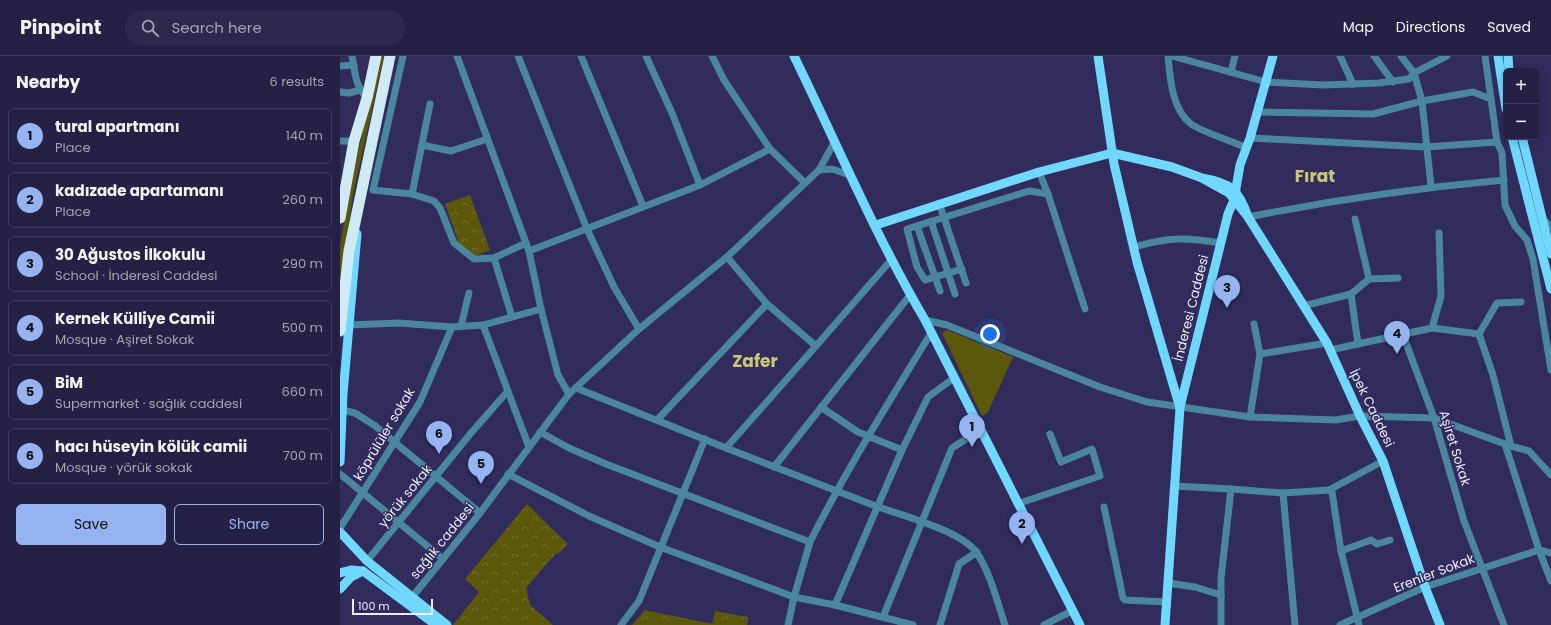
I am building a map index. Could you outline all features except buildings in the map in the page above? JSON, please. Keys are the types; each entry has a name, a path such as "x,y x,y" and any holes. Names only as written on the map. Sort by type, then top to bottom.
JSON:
{"highway":[{"path":"340,218 342,190 364,94 376,56"},
{"path":"344,328 347,262 390,56"}],"main road":[{"path":"794,56 850,175 910,295 931,333 1080,625"},
{"path":"1098,56 1112,153 1134,247 1180,408 1165,625"},
{"name":"İnderesi Caddesi","path":"1180,408 1228,214 1235,196 1240,165 1258,112 1273,56"},
{"path":"1498,56 1505,104"},
{"path":"1508,56 1509,68"},
{"path":"1513,140 1551,289"},
{"path":"1523,140 1551,254"},
{"path":"876,225 1039,172 1112,153"},
{"name":"İpek Caddesi","path":"1112,153 1172,167 1202,178 1235,196 1328,347 1383,461 1425,587 1440,625"},
{"path":"340,203 342,190"},
{"path":"340,462 344,328"},
{"path":"340,532 367,560 436,625"},
{"path":"340,573 351,570 363,571 447,625"},
{"path":"340,589 351,577 363,571"}],"street":[{"path":"340,92 364,94 352,56"},
{"path":"402,56 373,190 412,194 434,201 440,208 454,243 474,259 494,258 526,243"},
{"path":"457,56 529,251 541,309 558,374 569,394"},
{"path":"518,56 587,229 614,287 639,329"},
{"path":"581,56 643,206"},
{"path":"646,56 672,113 700,185"},
{"path":"712,56 724,80 770,148 804,182"},
{"path":"1168,56 1170,79 1180,111 1191,124 1245,147"},
{"path":"1172,56 1266,82 1323,85 1393,82 1409,79 1414,73 1447,56"},
{"path":"1231,72 1235,56"},
{"path":"1340,56 1353,84"},
{"path":"1374,56 1393,82"},
{"path":"1401,56 1414,73 1422,101 1431,186"},
{"path":"1485,56 1497,142 1502,153 1505,205 1515,226 1527,240 1533,258 1551,370"},
{"path":"340,66 354,65"},
{"path":"1258,112 1373,114 1422,101 1473,92 1491,99"},
{"path":"412,194 430,104"},
{"path":"1250,138 1426,148 1497,142"},
{"path":"422,145 451,151 487,139"},
{"path":"340,141 354,141"},
{"path":"835,142 819,170 832,170 850,175"},
{"path":"529,251 700,185 770,148"},
{"name":"sağlık caddesi","path":"410,600 480,513 569,394 639,329 727,257 804,182 819,170"},
{"path":"1039,172 1048,194 1085,309"},
{"path":"1248,217 1326,202 1431,186 1504,180"},
{"path":"962,269 925,280 917,267 907,229 1029,191 1048,194"},
{"path":"940,203 966,283"},
{"path":"1532,215 1542,218 1551,227"},
{"path":"1355,219 1369,279"},
{"path":"931,221 955,294"},
{"path":"917,226 940,291"},
{"path":"1432,328 1441,296 1439,232"},
{"path":"1134,247 1159,240 1185,238 1221,244"},
{"path":"727,257 767,304 816,346"},
{"path":"494,258 512,317"},
{"path":"726,448 892,259"},
{"path":"1303,306 1351,294 1369,279 1398,278"},
{"path":"461,326 469,293"},
{"path":"1351,294 1358,344"},
{"path":"774,467 910,295"},
{"path":"1521,302 1497,303 1479,334 1495,381 1508,445 1539,550 1551,581"},
{"path":"657,420 767,304"},
{"path":"344,328 399,323 452,327 483,325 541,309"},
{"path":"924,320 947,324 1100,387 1147,402 1250,417 1336,420 1360,416 1434,418 1508,445 1529,451 1551,475"},
{"path":"1250,417 1260,354 1254,324"},
{"path":"483,325 529,447"},
{"name":"köprülüler sokak","path":"340,528 420,402 452,327"},
{"path":"1260,354 1358,344 1403,336 1432,328 1479,334"},
{"path":"788,625 794,597 810,542 836,491 931,333"},
{"name":"Aşiret Sokak","path":"1403,336 1434,418 1464,521 1504,625"},
{"path":"835,605 879,507 902,450 928,397 954,378"},
{"path":"576,388 836,491 922,521 966,541 977,552 986,572 1005,625"},
{"name":"yörük sokak","path":"367,560 399,523 471,433 507,392"},
{"path":"821,407 858,432 902,450"},
{"path":"342,410 355,413 395,442 480,513"},
{"path":"882,617 952,448 980,430"},
{"path":"540,432 569,448 810,542"},
{"path":"1017,504 1100,476 1092,450 1061,462 1050,434"},
{"path":"620,625 639,601 705,440"},
{"path":"1174,486 1284,493 1329,490 1383,461"},
{"path":"340,474 443,559"},
{"path":"508,474 589,516 660,547 794,597 835,605 913,625"},
{"path":"1221,625 1221,578 1231,489"},
{"path":"1329,490 1332,492 1341,551 1358,622"},
{"path":"1284,493 1294,625"},
{"path":"1104,507 1123,598 1125,600 1167,602"},
{"path":"1341,551 1371,540 1376,544 1390,540"},
{"path":"965,561 971,546"},
{"path":"1539,550 1551,553"},
{"name":"Erenler Sokak","path":"1340,625 1358,622 1425,587 1539,550"},
{"path":"940,625 959,564 977,552"},
{"path":"1168,583 1195,587 1221,595"},
{"path":"1044,625 1072,611"}],"green space":[{"path":"379,56 384,56 353,195 340,283 340,246 349,194"},
{"path":"470,195 490,250 475,256 459,243 445,204"},
{"path":"947,330 1013,357 988,412 982,416 942,333"},
{"path":"527,504 568,544 559,553 555,554 526,588 530,605 553,625 453,625 479,592 465,579"},
{"path":"645,610 712,624 715,611 748,617 747,625 632,625"}],"place":[{"name":"30 Ağustos İlkokulu","path":"1227,308"},
{"name":"Kernek Külliye Camii","path":"1397,354"},
{"name":"tural apartmanı","path":"972,447"},
{"name":"hacı hüseyin kölük camii","path":"439,454"},
{"name":"BiM","path":"481,484"},
{"name":"kadızade apartamanı","path":"1022,544"}],"district":[{"name":"Fırat","path":"1315,176"},
{"name":"Zafer","path":"755,361"}]}
